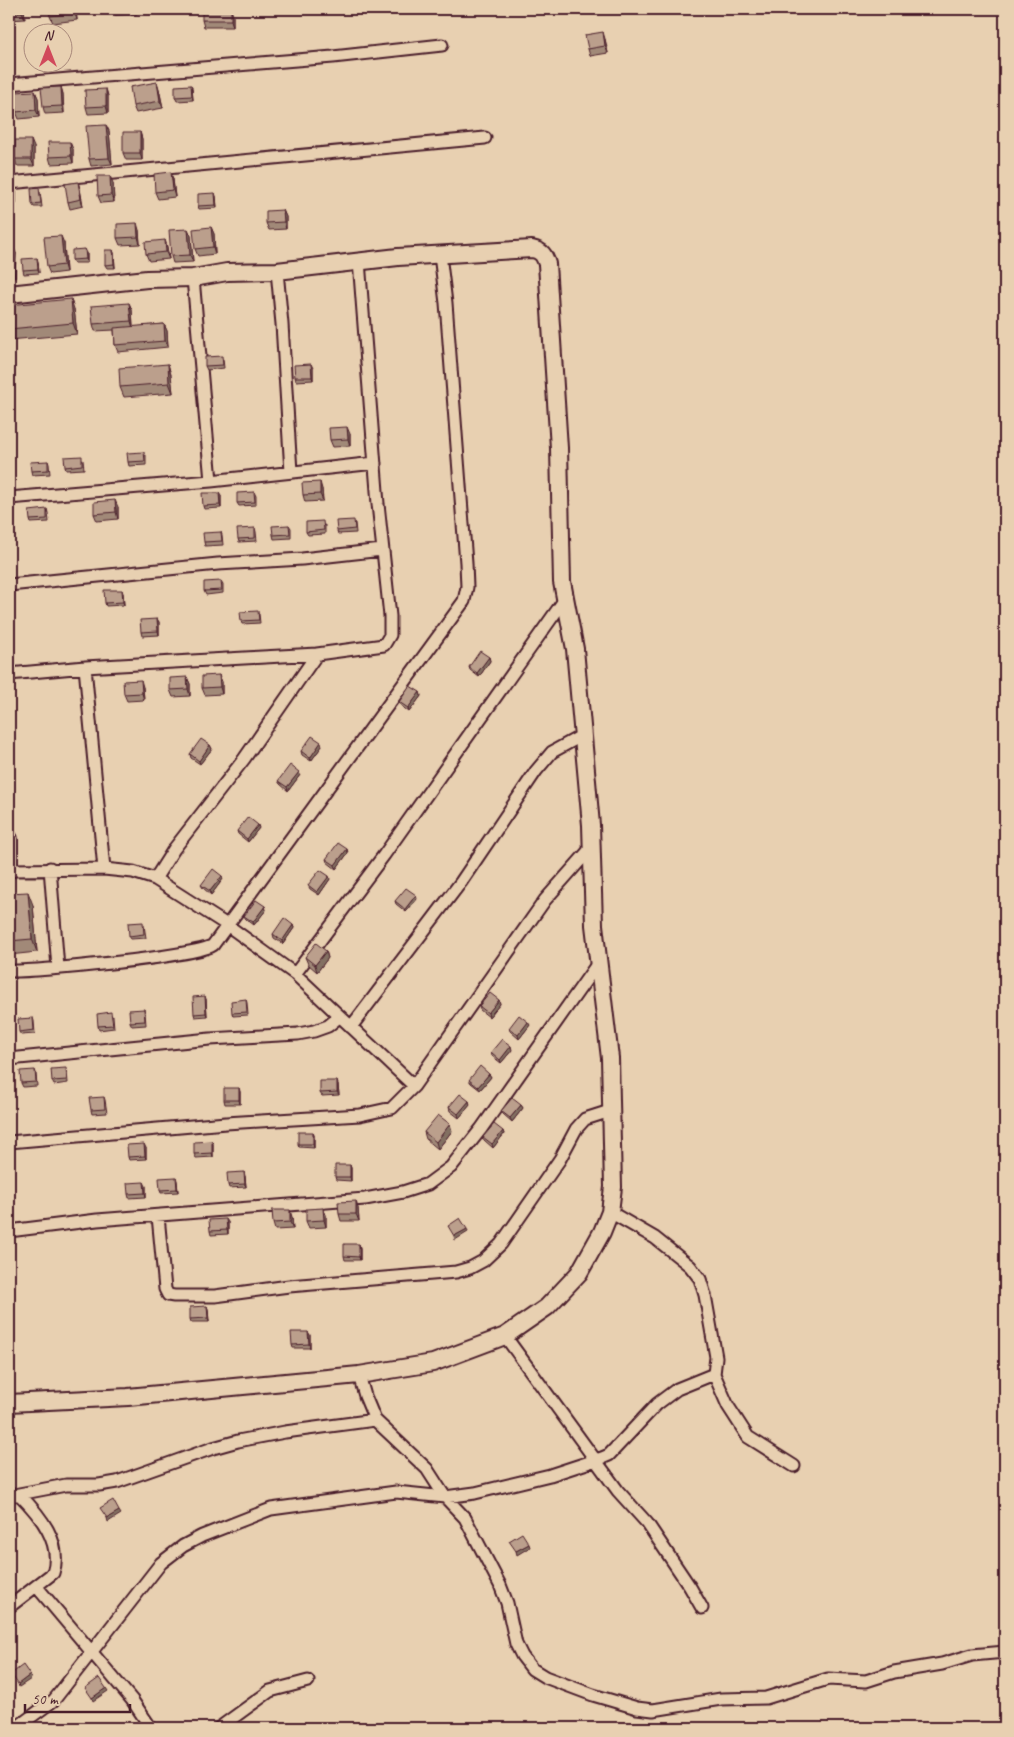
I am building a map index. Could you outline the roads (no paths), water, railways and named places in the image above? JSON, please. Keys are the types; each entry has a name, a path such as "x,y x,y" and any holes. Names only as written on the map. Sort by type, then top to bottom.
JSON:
{"street":[{"path":"9,84 333,57 442,45"},
{"path":"9,183 485,138"},
{"path":"9,294 147,279 193,278 227,272 277,270 440,255 532,249 539,250 544,256 547,264 554,355 561,560 565,600 575,649 583,735 592,847 594,925 610,1058 610,1111 614,1162 610,1212 580,1273 547,1307 505,1336 434,1362 360,1375 128,1397 9,1403"},
{"path":"9,971 58,968 200,951 213,945 276,862 464,601 467,587 466,563 446,303 440,255"},
{"path":"9,674 85,667 317,654 384,646 390,635 390,616 382,550 359,261"},
{"path":"277,270 291,472"},
{"path":"193,278 211,481"},
{"path":"9,498 211,481 375,462"},
{"path":"9,585 382,550"},
{"path":"295,974 384,855 565,600"},
{"path":"155,879 174,849 244,759 317,654"},
{"path":"85,667 104,869"},
{"path":"351,1027 461,882 536,771 552,752 583,735"},
{"path":"9,839 10,870 50,868 104,869 133,872 155,879 227,925 295,974 414,1086"},
{"path":"9,1142 226,1122 360,1115 392,1108 414,1086 545,900 592,847"},
{"path":"50,868 58,968"},
{"path":"9,1231 88,1221 364,1199 403,1192 428,1184 451,1167 481,1129 598,963"},
{"path":"9,1059 219,1038 298,1034 328,1026 339,1017"},
{"path":"158,1216 165,1289 168,1295 215,1296 289,1286 456,1272 470,1268 482,1261 501,1244 560,1158 576,1129 585,1119 610,1111"},
{"path":"610,1212 655,1238 690,1266 700,1279 705,1295 716,1356 714,1374 728,1406 748,1437 794,1466"},
{"path":"505,1336 618,1491 647,1523 702,1608"},
{"path":"16,1728 54,1700 80,1670 91,1652 162,1563 183,1546 202,1536 271,1509 396,1492 445,1497 475,1493 550,1476 609,1455 657,1404 677,1389 714,1374"},
{"path":"360,1375 364,1396 375,1420 427,1469 445,1497 465,1518 489,1562 507,1603 516,1644 532,1669 545,1677 637,1708 654,1710 720,1699 760,1699 821,1681 866,1681 894,1672 942,1664 972,1655 1005,1652"},
{"path":"14,1495 66,1485 99,1485 117,1482 213,1448 246,1439 375,1420"},
{"path":"9,1607 53,1574 56,1552 37,1514 14,1495"},
{"path":"37,1587 132,1700 151,1728"},
{"path":"219,1728 270,1691 308,1681"}]}
